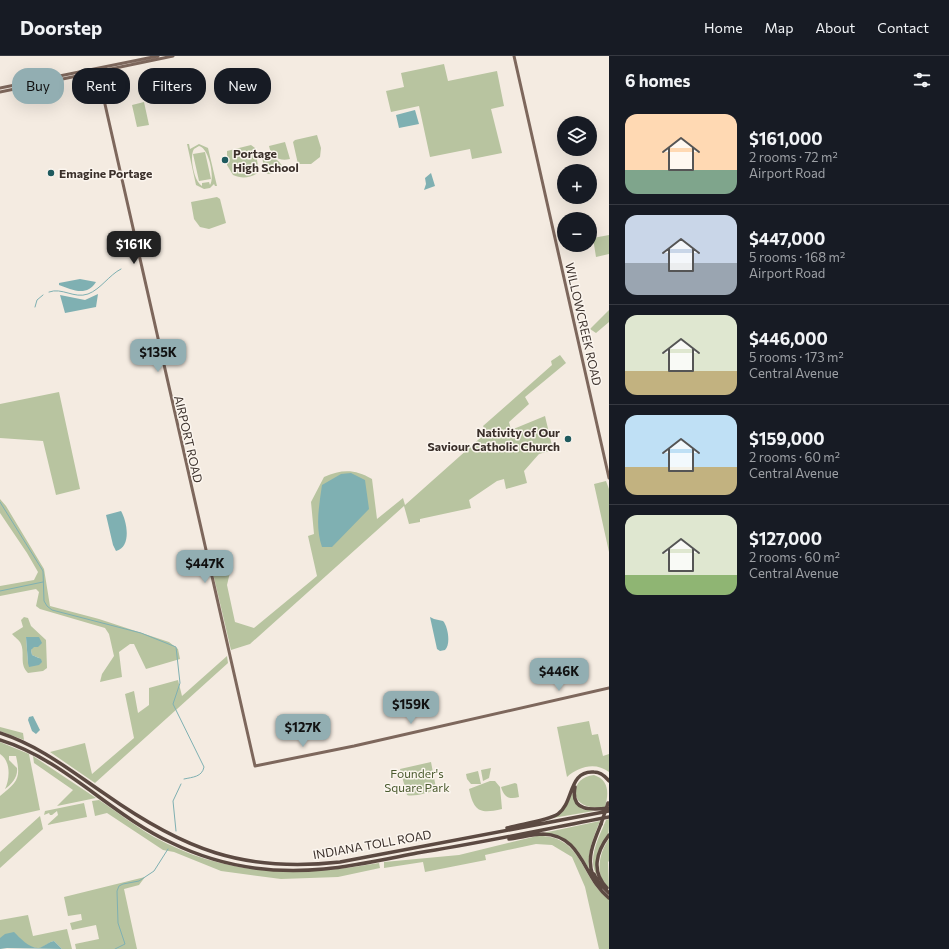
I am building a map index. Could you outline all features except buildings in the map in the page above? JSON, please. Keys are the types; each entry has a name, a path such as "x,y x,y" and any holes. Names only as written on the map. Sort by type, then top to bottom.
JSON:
{"highway":[{"name":"INDIANA TOLL ROAD","path":"0,733 22,741 33,747 83,778 145,822 175,838 204,850 232,858 267,863 302,865 340,862 488,833 609,805"},
{"name":"INDIANA TOLL ROAD","path":"0,740 35,754 79,783 130,820 167,841 199,854 232,864 267,870 302,871 341,867 490,841 609,817"},
{"path":"488,833 558,814 566,806 574,782 583,774 596,772 604,776 609,781"},
{"path":"609,786 599,775 588,774 578,780 574,791 575,798 582,808 593,810 609,805"},
{"path":"609,805 591,853 590,868 597,884 609,894"},
{"path":"490,841 544,834 565,840 575,848 596,886 609,894"},
{"path":"609,835 600,850 596,866 599,878 609,894"}],"main road":[{"path":"109,68 158,56"},
{"path":"112,68 173,56"},
{"name":"WILLOWCREEK ROAD","path":"514,56 609,478"},
{"path":"0,88 72,75"},
{"path":"0,92 72,76"},
{"name":"AIRPORT ROAD","path":"105,104 255,766 354,746 609,688"}],"green space":[{"path":"444,64 448,81 497,71 504,106 491,109 502,153 472,159 470,149 430,157 419,106 391,112 386,91 404,87 401,73"},
{"path":"144,104 149,125 137,127 132,105"},
{"path":"317,135 321,148 320,157 311,164 298,164 293,142 295,140"},
{"path":"285,142 290,159 282,160 272,153 269,146"},
{"path":"187,144 189,144 190,149 199,144 208,148 217,186 214,184 210,188 204,189 196,185","holes":["199,146 203,148 210,163 212,176 210,185 209,182 202,183 202,186 199,184 193,169 192,157 194,149"]},
{"path":"251,145 255,148 259,172 253,176 246,177 233,175 227,165 227,151"},
{"path":"205,152 211,179 199,181 193,154"},
{"path":"262,157 270,157 279,161 284,171 268,174 265,172"},
{"path":"217,197 220,199 226,223 209,229 200,227 194,219 191,202"},
{"path":"609,235 609,254 596,257 597,237"},
{"path":"609,310 609,322 596,333 590,329"},
{"path":"560,355 566,363 525,397 529,404 509,422 511,430 545,416 553,450 539,454 524,471 527,483 506,489 504,479 497,481 469,500 471,508 420,519 420,522 409,524 404,506 250,644 231,650 212,569 232,564 227,585 235,622 254,628 317,576 308,536 314,534 311,502 324,477 343,471 348,471 360,473 372,479 377,519 403,498 405,505 487,432 483,426 552,365 551,361"},
{"path":"59,392 80,489 56,495 43,441 0,438 0,404"},
{"path":"606,481 609,489 609,552 594,484"},
{"path":"0,499 6,506 44,569 50,606 99,619 169,642 178,649 180,659 146,669 134,644 130,644 119,652 122,677 100,682 102,674 114,656 109,634 105,628 40,609 36,606 39,592 36,589 0,596 0,586 34,580 38,572 0,513"},
{"path":"24,617 28,618 31,626 46,640 47,668 43,671 28,673 25,670 21,644 12,634 23,627 21,620","holes":["26,637 39,637 31,650 32,655 39,658 28,663"]},
{"path":"227,656 228,663 95,783 50,752 85,743 92,774 134,738 125,694 134,691 138,713 149,705 149,688 178,680 182,696"},
{"path":"589,721 592,735 598,734 603,756 609,754 609,772 593,766 577,770 567,777 557,727"},
{"path":"0,727 23,733 24,740 0,731"},
{"path":"0,742 29,754 40,810 0,819 0,796 11,787 17,779 18,770 16,756 9,756 9,760 17,768 17,774 10,785 5,789 9,775 6,761 0,754"},
{"path":"33,756 96,798 57,806 73,790 34,763"},
{"name":"Founder's Square Park","path":"431,762 436,788 422,794 407,795 400,769"},
{"path":"491,768 489,778 483,781 481,770"},
{"path":"478,771 481,784 471,784 467,779 466,774"},
{"path":"594,775 603,780 607,788 605,807 584,805 578,800 576,788 579,782 585,777"},
{"path":"490,781 495,781 500,787 502,809 488,811 479,810 473,803 469,789"},
{"path":"515,783 517,784 519,797 507,797 501,787"},
{"path":"572,793 582,809 594,811 541,820 561,812 567,805"},
{"path":"99,800 154,837 181,850 209,860 264,870 320,870 349,868 379,863 380,868 338,877 281,879 221,871 174,852 163,850 107,813 95,816 92,801"},
{"path":"84,803 87,817 47,825 58,815 57,811 52,815 49,813 44,815 45,811"},
{"path":"40,816 43,829 0,868 0,852"},
{"path":"609,819 608,835 597,858 597,875 594,869 593,855 606,820"},
{"path":"600,821 590,850 589,869 576,848 566,840 543,833"},
{"path":"537,836 552,838 564,842 573,850 599,890 609,899 609,949 599,949 585,887 572,857 552,845 536,844 485,855 486,860 425,872 423,862 384,868 384,862 459,855"},
{"path":"609,839 609,888 601,878 600,864 603,851"},
{"path":"145,877 139,885 124,889 137,949 76,949 75,944 99,939 96,925 72,930 70,923 82,920 81,914 68,916 64,897"},
{"path":"28,915 33,936 67,929 72,949 62,949 54,941 40,948 36,948 0,938 0,920"}],"water":[{"path":"415,110 419,124 399,128 396,115"},
{"path":"431,173 435,186 424,190 426,184 425,178"},
{"path":"80,279 96,282 88,290 84,291 74,290 59,285 59,283"},
{"path":"98,294 96,307 65,313 60,295 85,300"},
{"path":"351,473 365,480 369,509 332,547 322,547 318,524 322,485 341,474"},
{"path":"121,511 125,521 127,533 121,549 116,551 113,545 106,515"},
{"path":"430,617 445,623 448,644 445,650 440,651 437,649"},
{"path":"26,637 39,637 42,643 38,647 34,647 31,650 32,655 41,659 42,662 39,665 29,667"},
{"path":"33,716 40,730 36,734 32,731 28,720 29,717"},
{"path":"14,932 25,943 32,947 39,948 54,941 62,949 0,949 0,938 5,934"}],"waterway":[{"path":"49,292 59,291 78,295 88,294 97,289 121,269"},
{"path":"35,307 37,300 43,295"},
{"path":"0,502 43,571 44,601 47,606 52,610 141,633 176,647 180,683 173,704 204,767 199,775 184,779"},
{"path":"0,591 43,582"},
{"path":"176,831 173,801 181,784"},
{"path":"115,949 125,944 118,923 117,891 119,886 139,881 154,871 168,849"}],"place":[{"name":"Portage High School","path":"225,160"},
{"name":"Emagine Portage","path":"51,173"},
{"name":"Nativity of Our Saviour Catholic Church","path":"568,439"}]}
